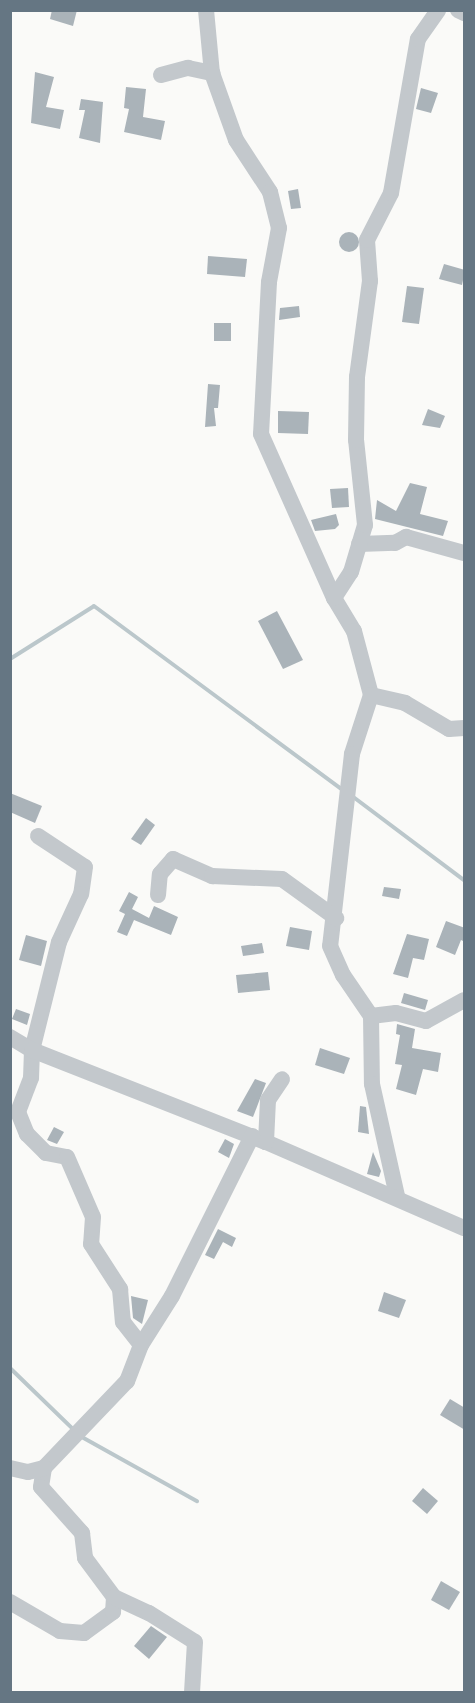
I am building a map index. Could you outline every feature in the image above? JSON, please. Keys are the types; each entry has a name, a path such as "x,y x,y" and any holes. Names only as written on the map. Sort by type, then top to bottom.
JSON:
{"street":[{"path":"206,10 212,73 236,140 270,192 279,228 268,282 261,434 334,598 354,632 371,695 352,754 336,918 330,946 343,975 371,1016 372,1084 397,1196"},
{"path":"334,598 351,572 365,525 356,440 357,377 370,281 367,240 391,194 418,39 438,10"},
{"path":"458,10 465,13"},
{"path":"161,75 188,68 212,73"},
{"path":"359,544 395,543 406,537 465,553"},
{"path":"371,695 405,703 449,729 465,728"},
{"path":"38,836 85,867 81,894 59,942 32,1050 31,1078 18,1112 27,1134 46,1153 67,1157 93,1217 92,1244 120,1289 123,1322 141,1345"},
{"path":"158,895 160,873 173,859 212,876 282,879 336,918"},
{"path":"371,1016 396,1013 426,1021 465,1000"},
{"path":"10,1036 32,1050 259,1139 397,1196 465,1228"},
{"path":"10,1468 28,1472 44,1468 127,1381 141,1345 172,1296 259,1139 267,1104 282,1079"},
{"path":"44,1468 41,1487 82,1533 86,1558 114,1597 195,1642 192,1692"},
{"path":"10,1602 60,1631 84,1633 113,1611 114,1597"}],"building":[{"path":"52,10 77,10 73,26 50,19"},
{"path":"35,72 54,77 46,107 64,110 60,129 31,123"},
{"path":"126,87 146,89 143,117 165,121 161,140 124,132 129,109 124,108"},
{"path":"421,88 438,93 431,113 416,109"},
{"path":"81,99 103,102 100,143 79,138 85,110 79,110"},
{"path":"298,189 301,208 291,209 288,191"},
{"path":"349,232 356,235 359,242 356,249 349,252 342,249 339,242 342,235"},
{"path":"208,256 247,259 245,277 207,274"},
{"path":"444,264 465,270 462,285 439,279"},
{"path":"407,286 424,288 419,324 402,322"},
{"path":"299,306 300,317 279,320 280,308"},
{"path":"214,323 231,323 231,341 214,341"},
{"path":"208,384 220,385 218,408 214,408 216,426 205,427"},
{"path":"428,409 445,416 440,428 422,425"},
{"path":"278,411 309,412 308,434 278,433"},
{"path":"410,483 427,487 420,514 448,521 443,536 375,519 377,500 396,511"},
{"path":"348,488 349,507 332,508 330,489"},
{"path":"336,514 339,525 335,529 315,531 311,520"},
{"path":"277,611 303,660 283,669 258,621"},
{"path":"10,793 42,806 35,823 10,812"},
{"path":"146,818 155,825 141,845 131,839"},
{"path":"384,887 401,889 399,899 382,896"},
{"path":"129,892 138,897 132,909 149,918 154,906 178,917 171,935 134,920 127,936 117,932 125,914 119,911"},
{"path":"446,921 465,928 465,942 461,940 455,955 436,947"},
{"path":"290,927 312,931 309,950 286,946"},
{"path":"407,934 429,939 424,960 413,958 408,978 393,974"},
{"path":"26,935 47,941 41,966 19,960"},
{"path":"262,943 264,953 243,956 241,946"},
{"path":"268,972 270,990 238,993 236,975"},
{"path":"404,993 428,1000 425,1010 401,1003"},
{"path":"16,1009 30,1014 27,1025 12,1019"},
{"path":"397,1024 415,1029 412,1048 441,1053 438,1072 423,1069 416,1095 396,1089 402,1065 395,1064 400,1035 396,1034"},
{"path":"320,1048 350,1058 344,1074 315,1065"},
{"path":"255,1079 266,1083 253,1117 237,1111"},
{"path":"360,1106 366,1107 369,1134 358,1132"},
{"path":"54,1127 64,1132 57,1144 47,1140"},
{"path":"225,1139 234,1144 229,1158 218,1152"},
{"path":"373,1152 381,1171 379,1177 367,1174"},
{"path":"218,1229 236,1238 232,1247 223,1242 214,1259 205,1255"},
{"path":"384,1292 406,1300 399,1318 378,1311"},
{"path":"131,1296 148,1300 142,1324 133,1318"},
{"path":"450,1399 465,1408 465,1430 440,1415"},
{"path":"423,1488 438,1501 427,1514 412,1501"},
{"path":"441,1581 460,1592 449,1610 431,1600"},
{"path":"151,1626 167,1637 149,1659 134,1646"}],"waterway":[{"path":"10,659 94,606 343,790"},
{"path":"352,796 464,880"},
{"path":"10,1368 75,1431"},
{"path":"80,1436 197,1501"}]}
